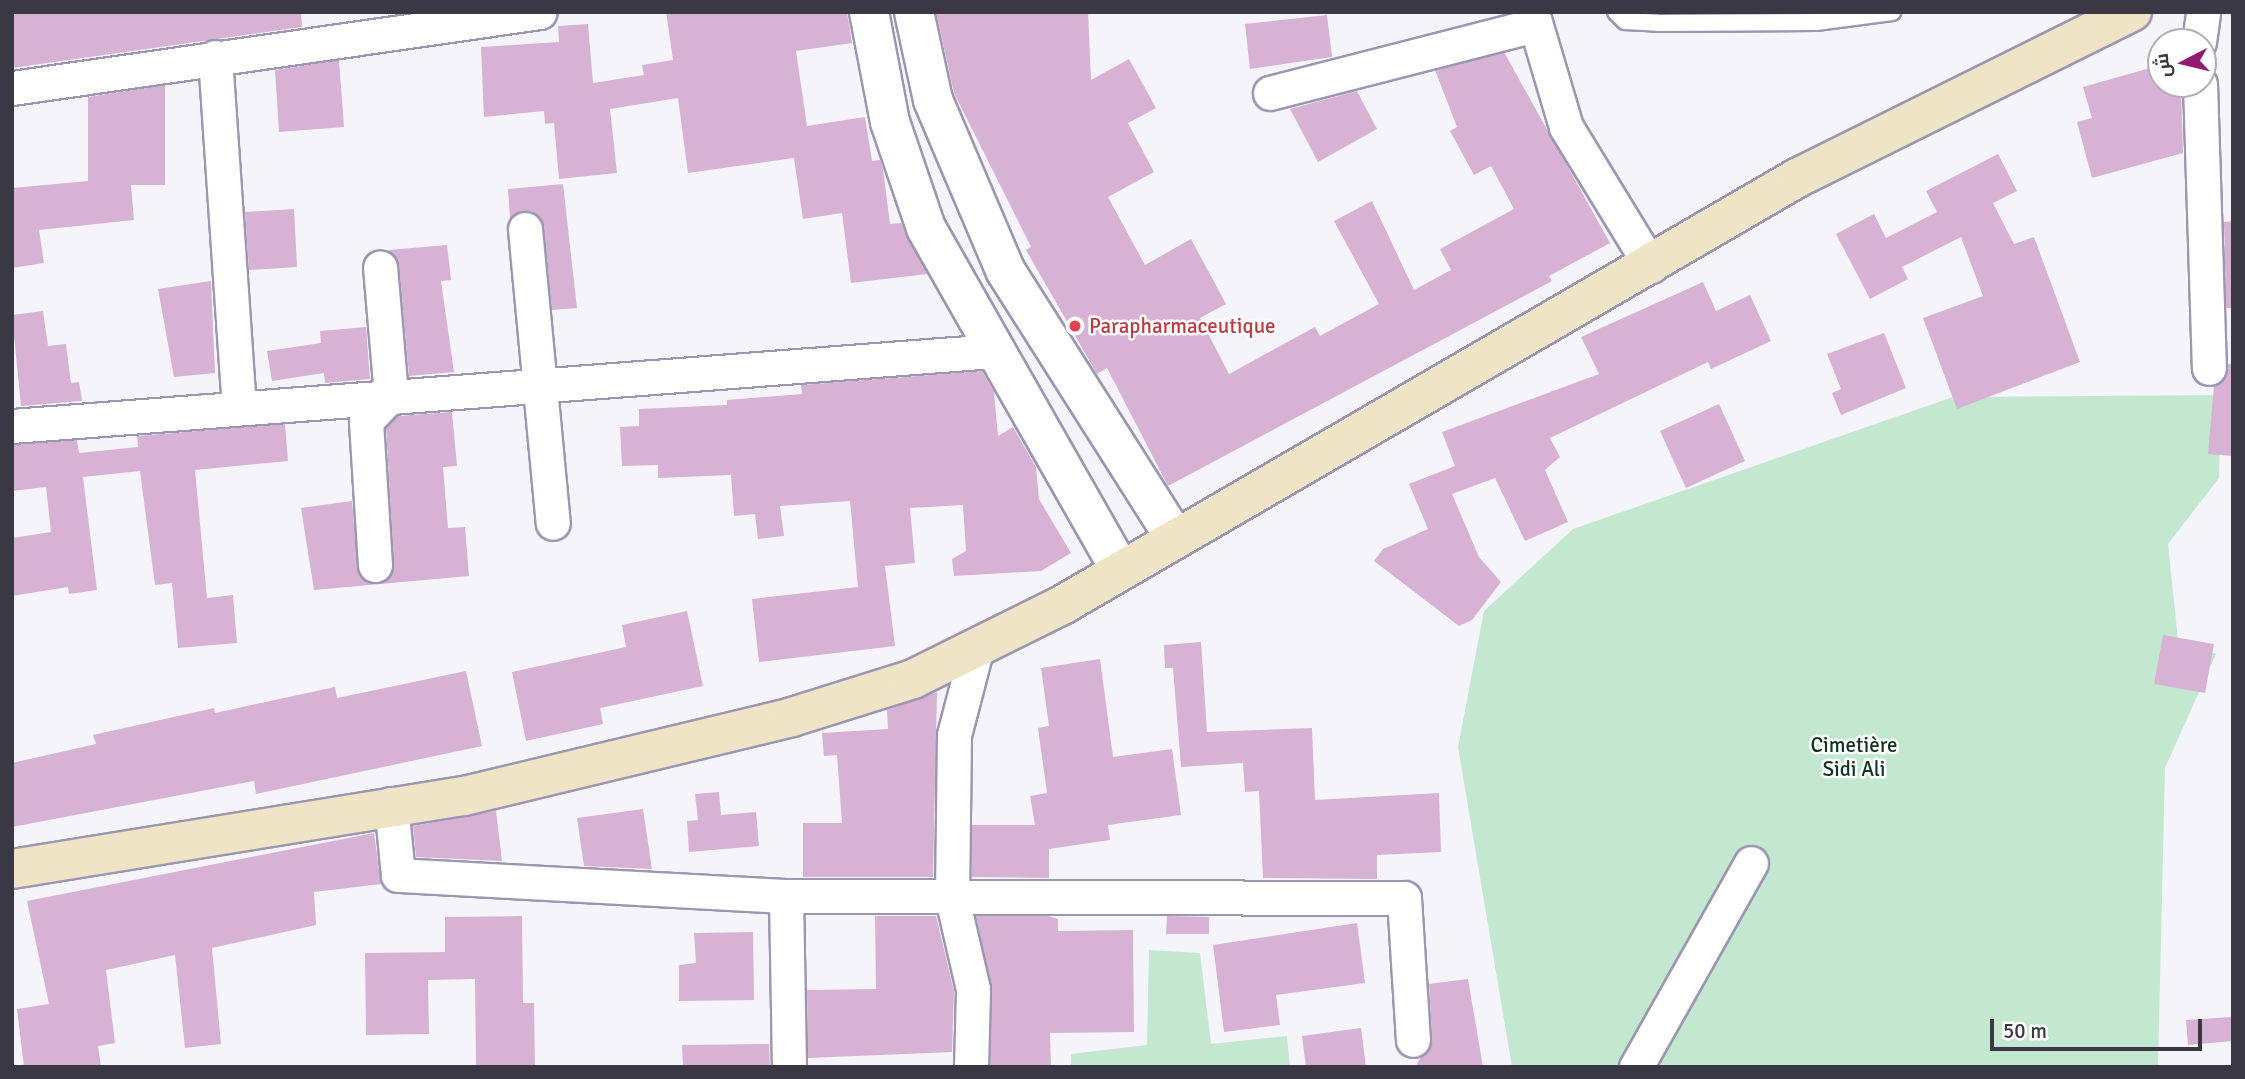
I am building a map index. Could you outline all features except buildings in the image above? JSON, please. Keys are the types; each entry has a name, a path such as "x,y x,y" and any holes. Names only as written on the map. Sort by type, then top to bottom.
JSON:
{"main road":[{"path":"12,869 391,804 464,796 792,717 913,679 1120,570 1173,536 1651,266 1847,151 2132,12"}],"street":[{"path":"12,88 540,12"},
{"path":"869,12 890,122 912,193 999,360 1120,570"},
{"path":"915,12 926,75 955,159 1005,270 1173,536"},
{"path":"1270,93 1533,18 1566,127 1651,266"},
{"path":"215,57 239,408"},
{"path":"2200,98 2209,368"},
{"path":"525,229 553,523"},
{"path":"375,565 366,421 391,395 380,267"},
{"path":"12,426 391,395 999,360 1051,346"},
{"path":"971,1067 973,989 952,898 954,735 976,648"},
{"path":"391,804 398,875 786,896 1404,898 1413,1040"},
{"path":"1636,1067 1751,863"},
{"path":"786,896 789,1067"}],"lane":[{"path":"1616,12 1625,21 1658,23 1892,12"}],"green space":[{"name":"Cimetière Sidi Ali","path":"2221,395 2219,478 2168,544 2178,640 2216,654 2165,768 2158,1067 1512,1067 1458,747 1484,611 1573,529 1953,397"},
{"path":"1149,950 1200,953 1211,1044 1287,1036 1290,1067 1071,1067 1071,1054 1147,1045"}],"place":[{"name":"Parapharmaceutique","path":"1075,326"}]}
